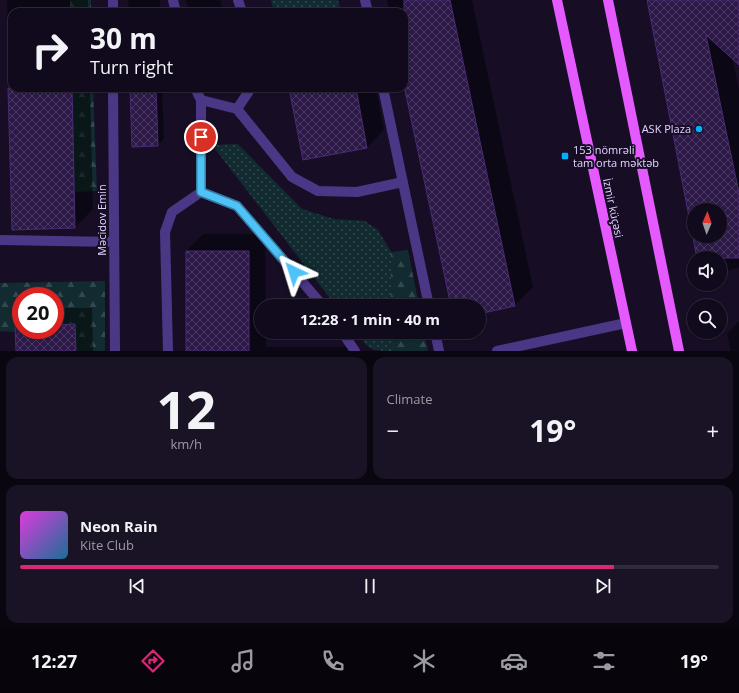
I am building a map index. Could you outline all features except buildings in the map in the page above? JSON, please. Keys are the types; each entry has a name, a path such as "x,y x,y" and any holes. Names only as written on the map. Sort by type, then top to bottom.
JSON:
{"main road":[{"name":"İzmir küçəsi","path":"557,0 632,351"},
{"path":"608,0 679,351"}],"street":[{"name":"Məcidov Emin","path":"113,92 115,351"},
{"path":"197,92 202,100 201,192"},
{"path":"237,109 248,92"},
{"path":"384,92 428,299"},
{"path":"202,100 237,109 292,177 318,191 357,192 403,182"},
{"path":"201,192 237,206 317,299"},
{"path":"168,351 165,232 172,212 201,192"},
{"path":"0,240 114,242"},
{"path":"497,351 626,323"},
{"path":"347,339 355,351"},
{"path":"436,339 439,351"}],"green space":[{"path":"70,0 91,0 91,8 70,8"},
{"path":"271,0 338,0 340,8 273,8"},
{"path":"72,92 93,92 97,191 74,192"},
{"path":"238,144 302,209 334,219 365,221 378,230 391,252 391,299 331,299 212,145"},
{"path":"408,250 418,299 391,299 391,252"},
{"path":"105,281 105,351 76,351 75,324 64,325 64,287 12,287 12,332 0,331 0,283"},
{"path":"362,339 391,339 391,351 370,348"},
{"path":"391,339 425,339 428,351 391,351"}],"place":[{"name":"ASK Plaza","path":"699,129"},
{"name":"153 nömrəli tam orta məktəb","path":"565,156"}],"route":[{"path":"201,137 201,192 237,206 294,272"}]}
